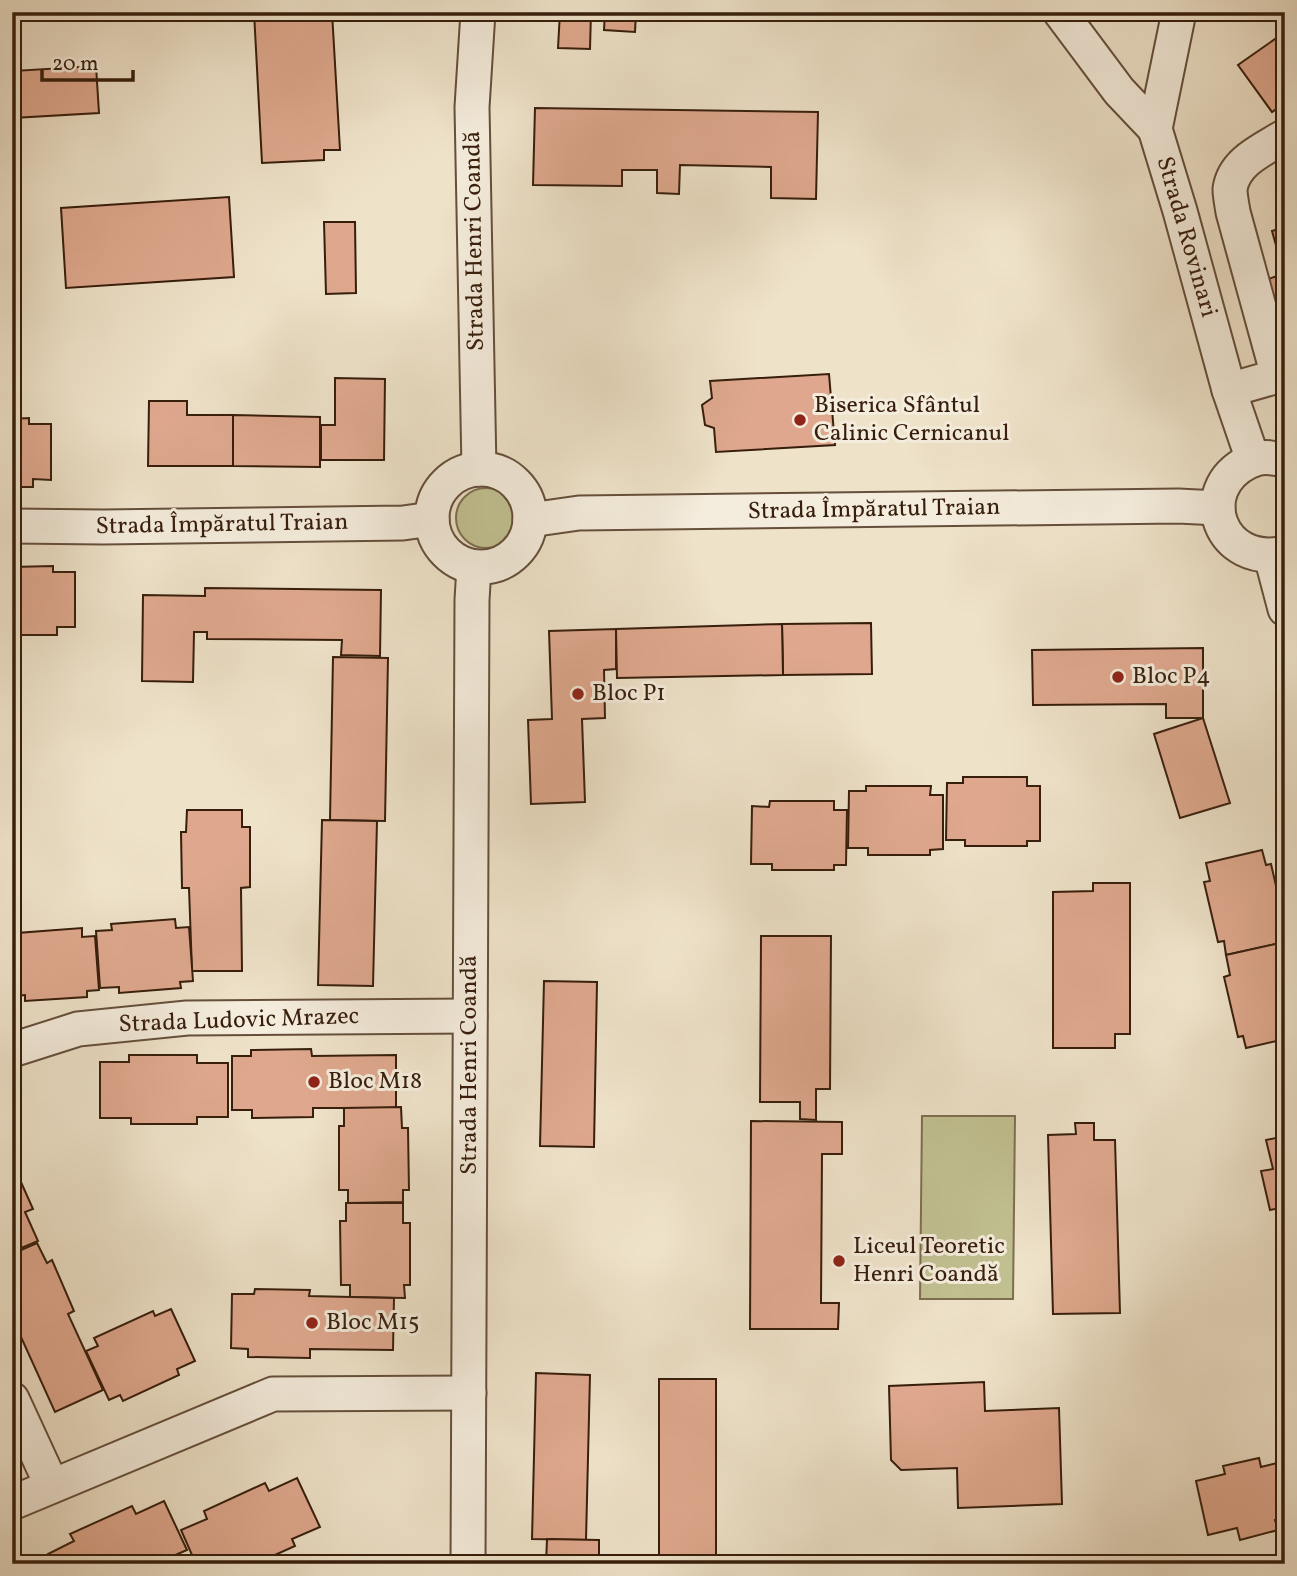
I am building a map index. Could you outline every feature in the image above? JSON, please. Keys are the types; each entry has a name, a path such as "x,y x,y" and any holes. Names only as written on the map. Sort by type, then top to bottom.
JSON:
{"street":[{"name":"Strada Henri Coandă","path":"478,12 472,107 479,470"},
{"path":"1060,12 1119,91 1155,129"},
{"name":"Strada Rovinari","path":"1179,12 1155,129 1229,390 1269,460"},
{"path":"1229,390 1278,376 1233,212 1230,191 1243,163 1285,136"},
{"path":"1269,460 1238,467 1227,478 1220,492 1218,508 1221,524 1229,538 1241,548 1255,555 1278,554 1285,609"},
{"path":"479,470 494,471 520,489 530,520 526,536 518,550 505,561 487,567 474,567 452,558 440,545 432,519 440,491 450,480 463,472 479,470"},
{"name":"Strada Împăratul Traian","path":"530,520 579,513 1178,506 1218,508"},
{"name":"Strada Împăratul Traian","path":"12,526 404,523 432,519"},
{"name":"Strada Henri Coandă","path":"468,1564 474,567"},
{"name":"Strada Ludovic Mrazec","path":"12,1050 78,1029 187,1018 470,1016"},
{"path":"12,1503 273,1394 469,1393"},
{"path":"12,1399 52,1486"}],"shaded area":[{"path":"486,488 503,493 511,501 516,518 511,535 503,543 486,548 469,543 461,535 456,518 461,501 469,493"},
{"path":"922,1116 1015,1116 1013,1299 920,1299"}],"building":[{"path":"254,12 332,12 340,150 324,150 324,160 262,163"},
{"path":"560,12 591,12 590,49 558,48"},
{"path":"605,12 636,12 635,32 604,30"},
{"path":"1285,32 1285,103 1272,112 1238,65"},
{"path":"12,49 14,71 96,66 99,113 13,118 12,131"},
{"path":"535,108 818,112 816,199 771,198 771,167 680,165 679,194 657,193 657,170 622,170 622,186 533,185"},
{"path":"229,197 234,277 66,288 61,208"},
{"path":"324,222 355,222 356,293 326,294"},
{"path":"1285,227 1285,247 1277,249 1272,231"},
{"path":"1285,273 1285,297 1274,301 1266,280"},
{"path":"829,374 835,445 716,452 714,428 705,425 702,405 712,398 710,381"},
{"path":"335,378 385,379 384,460 321,460 321,425 335,425"},
{"path":"1285,380 1285,415 1275,385"},
{"path":"149,401 187,401 187,415 233,415 233,466 148,466"},
{"path":"233,415 320,417 320,467 233,466"},
{"path":"29,418 29,424 51,424 51,480 33,479 33,487 12,487 12,419"},
{"path":"53,566 53,572 75,572 75,627 57,627 57,635 12,635 12,567"},
{"path":"205,588 381,590 380,656 341,655 342,640 207,639 207,632 194,632 193,682 142,681 143,595 205,596"},
{"path":"871,623 872,674 783,675 782,624"},
{"path":"782,624 783,675 617,678 616,629"},
{"name":"Bloc P1","path":"616,629 616,669 604,670 605,718 582,719 585,802 531,804 528,720 552,719 549,631"},
{"name":"Bloc P4","path":"1203,648 1203,718 1166,718 1166,704 1033,705 1032,650"},
{"path":"333,657 388,658 385,821 330,820"},
{"name":"Bloc P4","path":"1203,718 1230,803 1180,818 1154,734"},
{"path":"963,777 1027,777 1027,786 1040,786 1040,841 1027,841 1027,846 965,846 965,840 946,840 947,783 963,783"},
{"path":"866,786 931,786 930,795 943,795 943,849 930,850 930,855 868,855 868,848 848,848 849,791 866,791"},
{"path":"770,801 834,801 834,810 847,810 846,865 834,865 834,870 772,870 772,864 751,864 752,806 769,807"},
{"path":"187,810 242,810 242,827 250,827 250,887 241,888 242,971 192,971 189,888 182,888 181,832 186,832"},
{"path":"322,820 377,821 373,986 318,985"},
{"path":"1262,850 1266,865 1271,864 1285,925 1277,929 1280,943 1226,955 1224,941 1218,942 1204,882 1210,881 1206,863"},
{"path":"1093,883 1130,883 1130,1034 1115,1034 1115,1048 1053,1048 1053,892 1093,891"},
{"path":"175,919 176,928 189,927 193,981 180,982 181,988 119,993 119,987 100,988 96,931 112,930 111,924"},
{"path":"82,928 82,937 95,936 99,990 87,991 87,997 25,1001 25,995 12,996 12,938 18,938 17,933"},
{"path":"761,936 831,936 830,1089 816,1089 816,1120 800,1119 800,1102 760,1102"},
{"path":"1280,943 1285,958 1285,1039 1246,1048 1243,1036 1238,1037 1224,977 1230,975 1226,955"},
{"path":"544,981 597,982 594,1147 540,1146"},
{"name":"Bloc M18","path":"311,1049 312,1056 396,1055 396,1108 313,1108 313,1117 252,1118 252,1110 232,1110 232,1056 251,1056 251,1050"},
{"path":"129,1055 197,1055 197,1063 228,1063 228,1117 197,1117 197,1124 131,1124 131,1118 100,1118 100,1062 129,1062"},
{"path":"401,1107 402,1128 408,1128 409,1190 403,1190 403,1202 348,1203 348,1190 339,1190 339,1126 344,1126 344,1108"},
{"path":"751,1121 842,1122 842,1154 822,1154 821,1303 839,1303 838,1329 750,1329"},
{"path":"1075,1123 1094,1123 1094,1140 1115,1140 1120,1313 1053,1314 1048,1135 1076,1134"},
{"path":"1285,1136 1285,1231 1280,1208 1270,1210 1261,1171 1273,1169 1266,1140"},
{"path":"12,1162 33,1209 25,1212 38,1241 12,1252"},
{"path":"346,1203 403,1203 403,1223 410,1223 410,1285 404,1285 405,1298 350,1297 350,1285 341,1285 340,1221 346,1221"},
{"path":"37,1243 47,1263 52,1260 74,1311 68,1314 103,1390 55,1412 21,1337 12,1340 12,1254"},
{"name":"Bloc M15","path":"255,1289 310,1290 309,1296 394,1298 393,1350 310,1349 310,1358 248,1357 248,1349 231,1348 232,1294 254,1294"},
{"path":"171,1309 195,1361 177,1369 179,1375 123,1401 120,1395 109,1400 86,1351 98,1346 94,1338 153,1311 155,1316"},
{"path":"536,1373 590,1375 586,1540 532,1539"},
{"path":"659,1379 716,1379 716,1564 659,1564"},
{"path":"984,1382 985,1411 1059,1408 1062,1504 958,1508 957,1468 901,1470 891,1460 889,1386"},
{"path":"1259,1458 1261,1467 1285,1461 1285,1518 1275,1520 1278,1530 1240,1540 1237,1528 1208,1535 1196,1481 1225,1474 1223,1466"},
{"path":"297,1478 320,1527 292,1539 295,1546 255,1564 196,1564 181,1530 207,1519 204,1511 265,1483 269,1491"},
{"path":"164,1501 187,1550 159,1564 52,1564 48,1554 74,1541 70,1534 132,1506 136,1514"},
{"path":"547,1539 599,1540 599,1564 546,1564"}],"place":[{"name":"Biserica Sfântul Calinic Cernicanul","path":"800,420"},
{"name":"Bloc P4","path":"1118,677"},
{"name":"Bloc P1","path":"578,694"},
{"name":"Bloc M18","path":"314,1082"},
{"name":"Liceul Teoretic Henri Coandă","path":"839,1261"},
{"name":"Bloc M15","path":"312,1323"}]}
